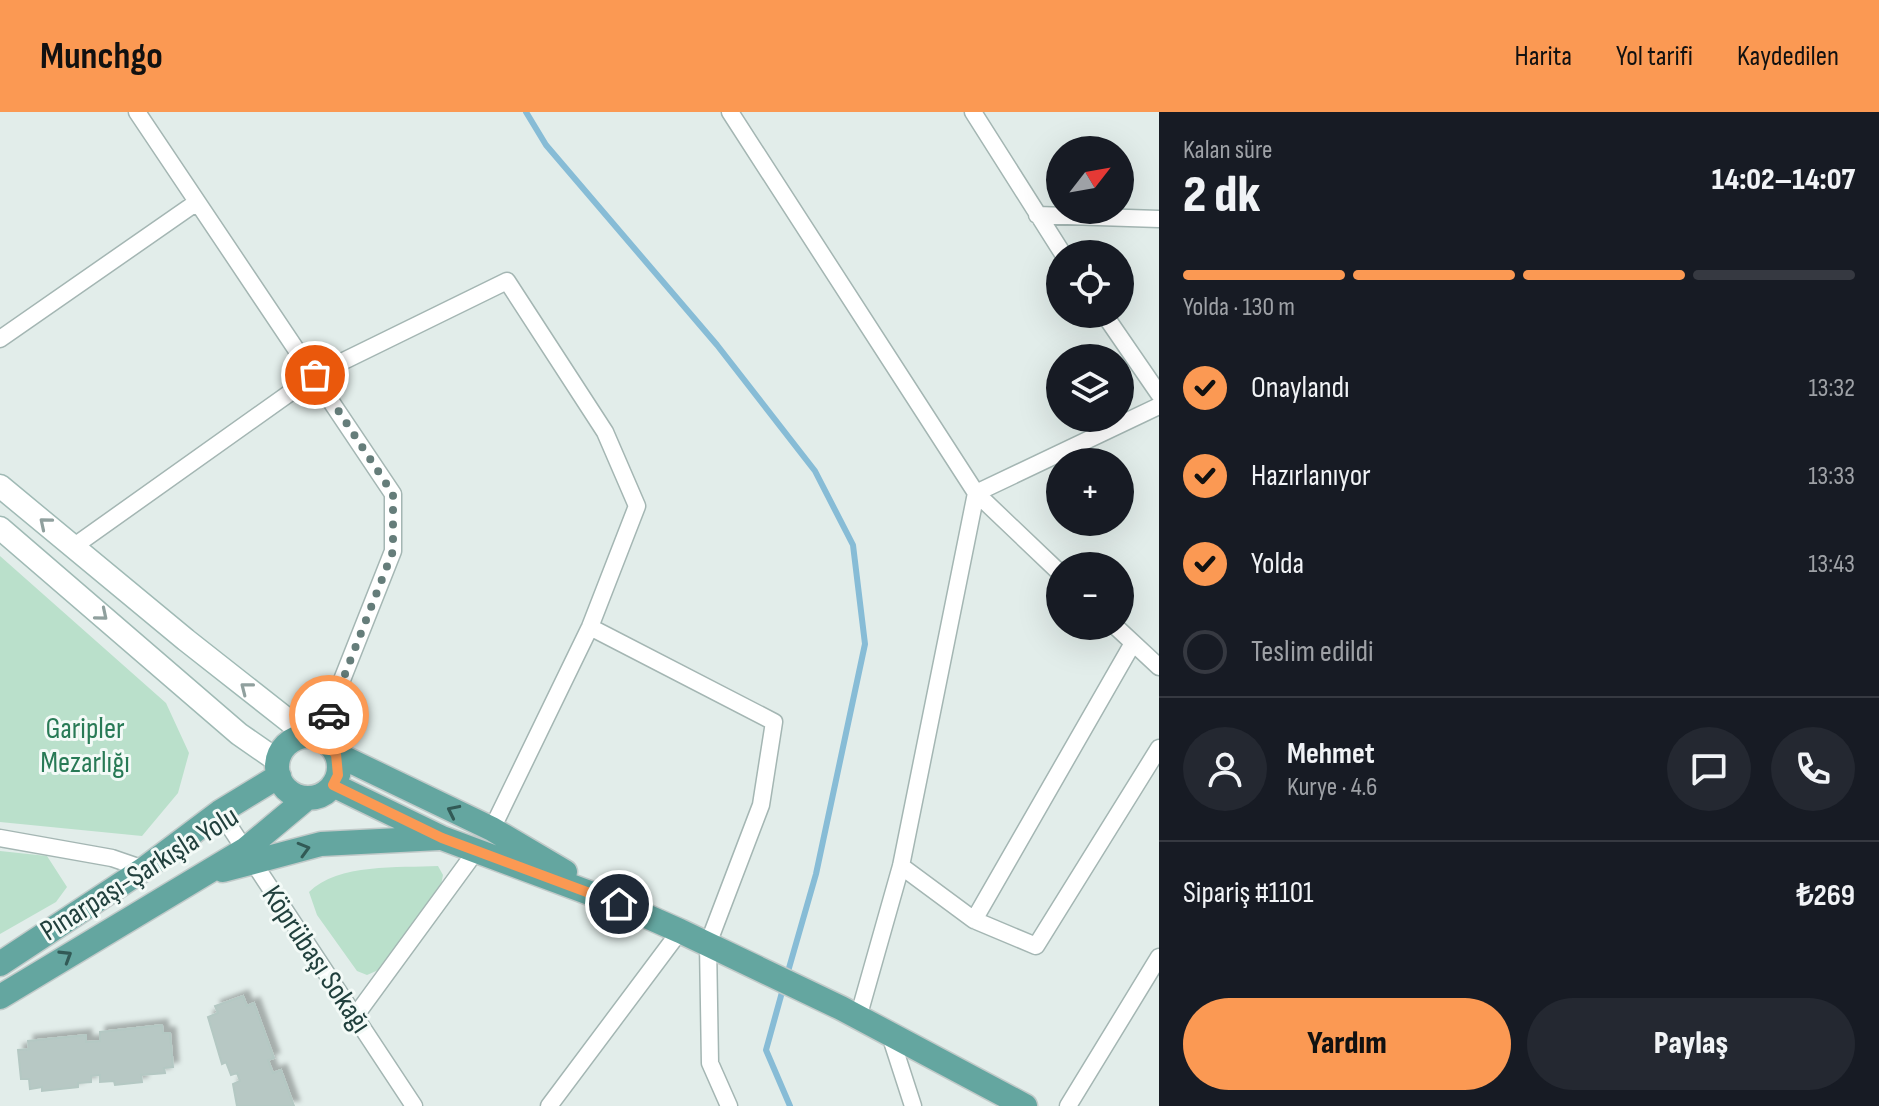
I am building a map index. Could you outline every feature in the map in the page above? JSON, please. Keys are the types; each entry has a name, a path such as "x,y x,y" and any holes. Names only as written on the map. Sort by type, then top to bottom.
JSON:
{"main road":[{"path":"0,486 321,743 492,829 619,904"},
{"path":"0,528 278,769 289,791 307,798 317,797 333,785 338,775 321,743"},
{"path":"278,769 288,743 321,743"},
{"name":"Pınarpaşı-Şarkışla Yolu","path":"0,964 144,869 278,769"},
{"path":"333,785 442,838 619,904 680,931 849,1013 1025,1106"},
{"name":"Pınarpaşı-Şarkışla Yolu","path":"0,997 201,875 249,856 307,798"},
{"path":"249,856 321,844 442,838"}],"street":[{"path":"137,112 393,494 393,551 321,743"},
{"path":"730,112 976,493 1046,560"},
{"path":"973,112 1054,240"},
{"path":"0,339 197,202"},
{"path":"1037,215 1159,219"},
{"path":"73,547 315,375 507,281 605,432 637,506 590,627 492,829"},
{"path":"1114,328 1159,394"},
{"path":"976,493 1159,406"},
{"path":"849,1013 901,866 976,493"},
{"path":"590,627 774,722 761,805 716,948 710,1063 729,1106"},
{"path":"1130,640 1159,667"},
{"path":"974,920 1133,643"},
{"path":"901,866 974,920 1036,946 1159,748"},
{"name":"Köprübaşı Sokağı","path":"220,812 414,1106"},
{"path":"0,838 112,858 144,869"},
{"path":"356,1015 476,851"},
{"path":"549,1106 680,931"},
{"path":"1068,1106 1159,957"},
{"path":"890,1035 913,1106"}],"green space":[{"name":"Garipler Mezarlığı","path":"0,556 166,703 189,753 178,793 142,836 0,822"},
{"path":"0,851 47,856 67,887 56,902 0,934"},
{"path":"438,866 443,875 441,885 383,968 367,975 357,971 317,915 309,892 336,876 352,872 388,867"}],"building":[{"path":"243,996 247,1006 254,1003 274,1058 268,1060 273,1073 281,1070 294,1106 237,1106 233,1084 240,1081 237,1073 231,1075 226,1062 222,1064 208,1017 218,1013 215,1006"},
{"path":"162,1025 163,1033 170,1033 173,1067 164,1068 165,1073 141,1075 142,1082 115,1085 114,1081 100,1082 100,1075 91,1076 91,1082 78,1083 78,1087 42,1091 42,1087 30,1089 29,1079 21,1079 18,1050 29,1049 28,1041 86,1035 86,1042 100,1041 100,1032"}],"waterway":[{"path":"526,112 546,145 717,345 815,471 853,545 865,644 816,874 787,975"},
{"path":"784,985 766,1050 790,1106"}],"way so far":[{"path":"315,375 393,494 393,551 329,715"}],"route":[{"path":"329,715 319,738 336,754 339,765 333,785 442,838 619,904"}]}
